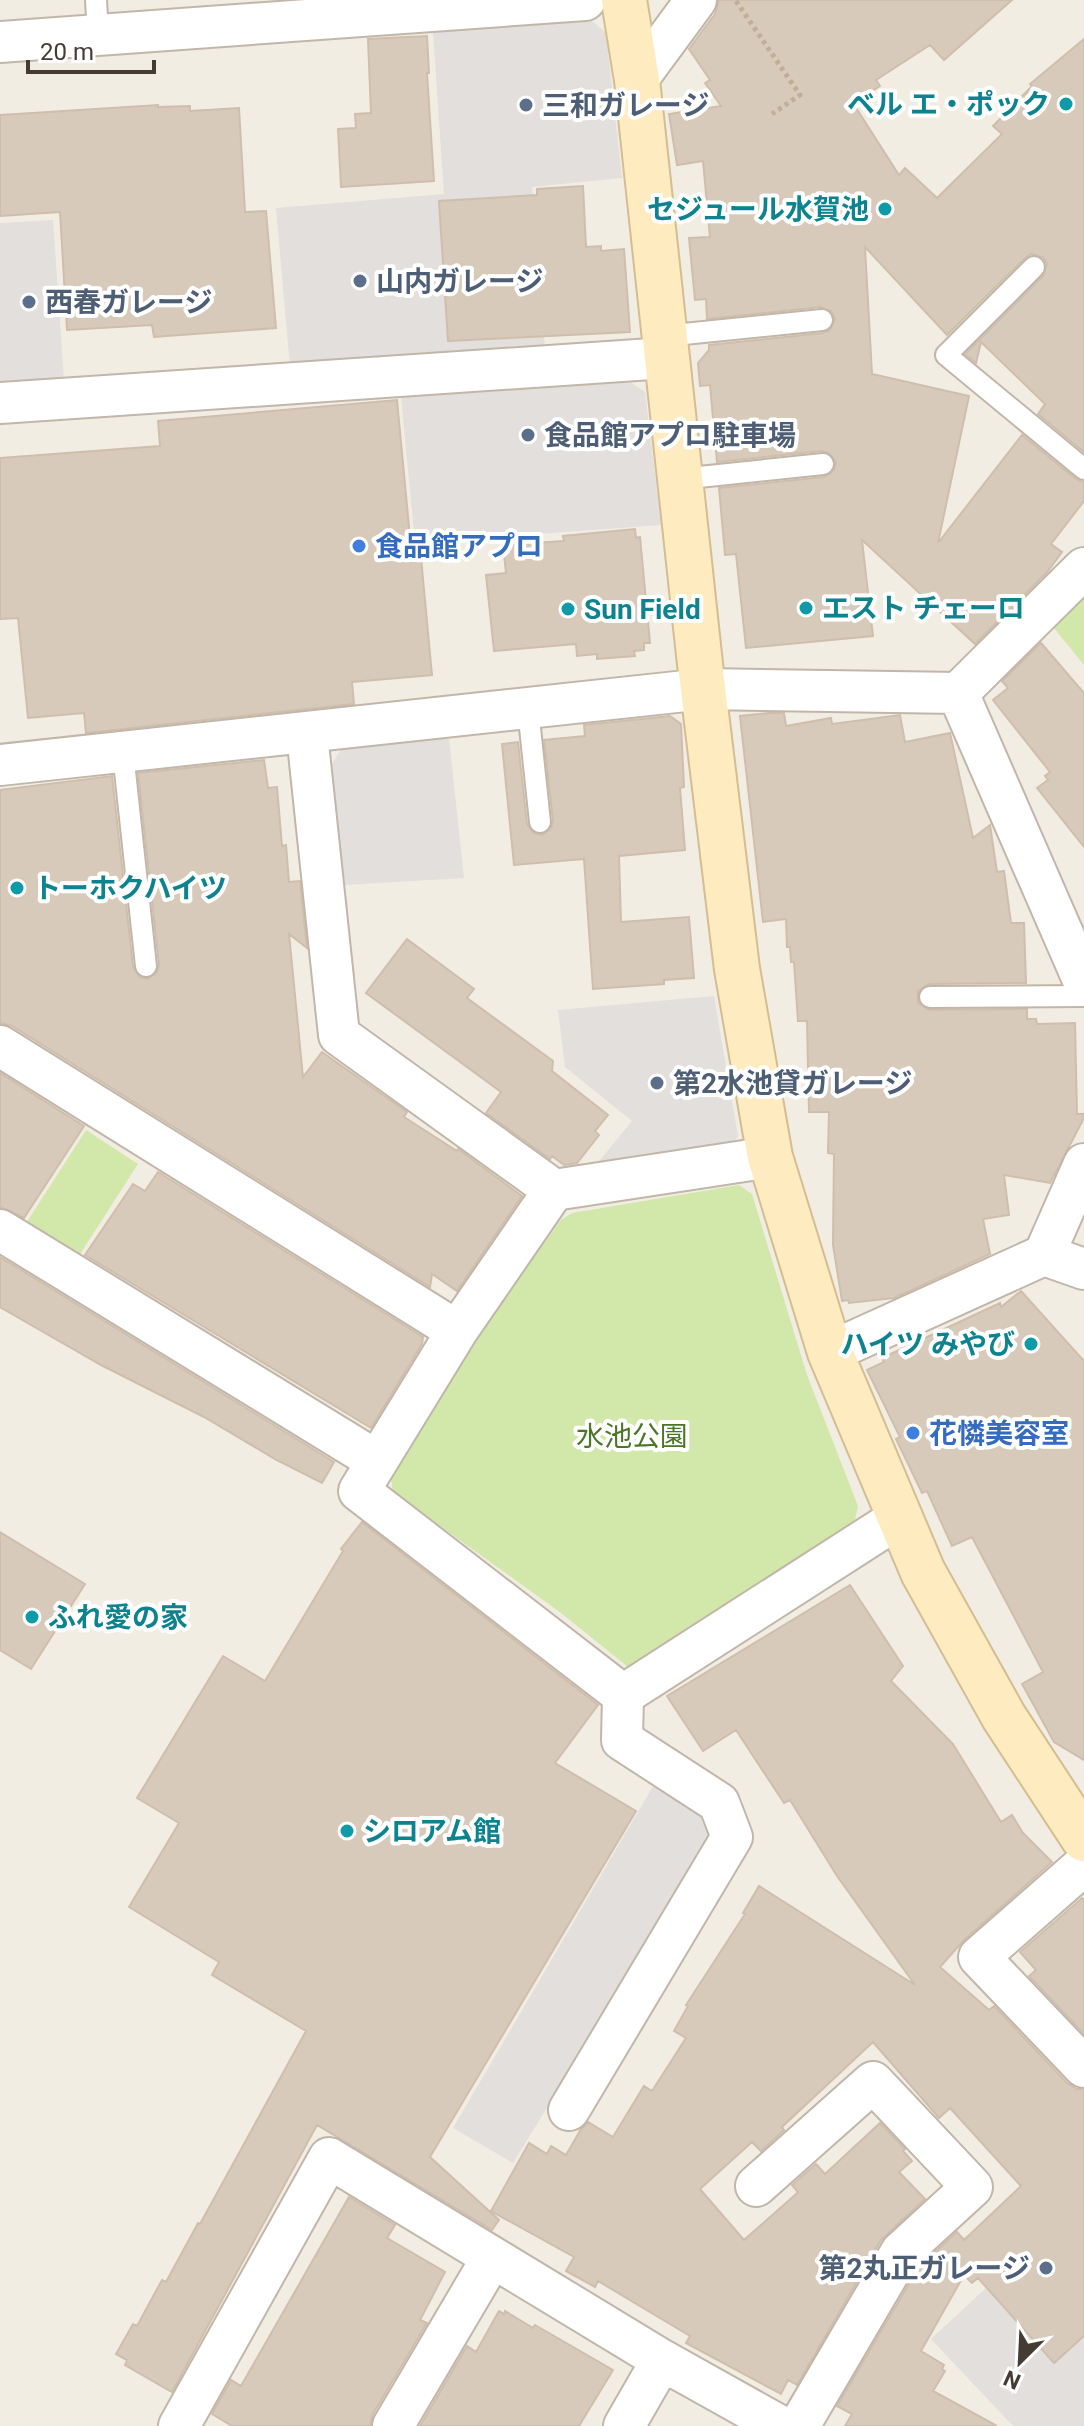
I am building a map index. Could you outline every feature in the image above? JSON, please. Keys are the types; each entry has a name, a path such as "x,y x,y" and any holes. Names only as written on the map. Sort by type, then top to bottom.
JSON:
{"street":[{"path":"0,42 97,18 585,0"},
{"path":"624,0 637,80 737,969 770,1157 830,1352 923,1572 1004,1717 1084,1839"},
{"path":"637,80 696,0"},
{"path":"0,403 665,347"},
{"path":"0,765 704,689 958,693 1084,568"},
{"path":"958,693 1080,962"},
{"path":"307,734 339,1035 554,1190 770,1157"},
{"path":"0,1046 457,1331"},
{"path":"830,1352 1044,1255 1084,1164"},
{"path":"554,1190 457,1331 359,1491 623,1695"},
{"path":"0,1230 377,1461"},
{"path":"1044,1255 1084,1269"},
{"path":"623,1695 900,1517"},
{"path":"569,2110 732,1837 719,1803 622,1740 623,1695"},
{"path":"1084,1865 979,1957 1084,2067"},
{"path":"756,2186 873,2082 972,2187 901,2252 799,2426"},
{"path":"179,2426 329,2158 662,2360 780,2426"},
{"path":"393,2426 492,2258"},
{"path":"624,2426 662,2360"}],"lane":[{"path":"1034,267 946,355 1084,469"},
{"path":"665,347 822,320"},
{"path":"680,479 823,464"},
{"path":"528,709 540,822"},
{"path":"123,753 146,966"},
{"path":"930,997 1084,996"}],"path":[{"path":"736,0 800,95 772,114"}],"green space":[{"path":"1084,590 1084,665 1049,622"},
{"path":"86,1130 138,1164 75,1262 23,1228"},
{"name":"水池公園","path":"739,1185 752,1194 807,1375 858,1506 854,1524 640,1664 628,1667 561,1613 393,1492 390,1472 479,1332 561,1220 572,1213"}],"shaded area":[{"path":"591,20 606,33 622,178 532,187 545,348 290,367 276,208 444,194 433,32"},
{"name":"西春ガレージ","path":"53,220 64,380 0,384 0,223"},
{"name":"食品館アプロ駐車場","path":"630,382 645,392 661,525 415,543 401,397"},
{"path":"449,738 464,878 344,885 331,766 341,749"},
{"name":"第2水池貸ガレージ","path":"714,996 738,1136 728,1150 591,1171 632,1121 565,1067 558,1010"},
{"path":"655,1783 710,1818 713,1838 513,2163 453,2128"},
{"name":"第2丸正ガレージ","path":"1084,2197 1084,2426 1013,2426 931,2339"}],"building":[{"path":"719,0 1012,0 944,60 930,45 876,80 880,86 853,103 899,175 905,168 937,198 1002,134 993,126 1032,86 1030,84 1084,39 1084,452 1038,414 1045,404 981,342 976,363 965,354 1043,276 1047,264 1043,257 1031,254 1025,258 947,335 865,247 872,374 969,396 938,543 1022,435 1076,479 1084,482 1084,501 1051,544 1062,552 1048,571 975,644 862,540 873,636 746,648 736,554 725,555 719,488 824,477 834,470 836,462 829,453 822,451 717,462 710,385 700,386 698,363 709,350 709,345 823,333 830,330 835,319 832,312 821,307 707,319 706,299 695,300 689,238 710,237 703,161 677,165 669,114 721,106 705,83 710,80 689,49 715,14"},
{"path":"427,36 434,181 341,187 338,129 356,128 355,114 371,113 368,39"},
{"path":"158,105 190,106 190,111 239,108 245,212 266,211 276,328 154,337 152,325 67,330 60,212 0,216 0,115"},
{"path":"583,186 586,247 601,246 601,251 624,249 630,332 448,341 439,201 537,195 537,189"},
{"path":"397,400 411,548 420,547 432,675 352,682 354,704 86,733 84,713 28,718 18,618 0,619 0,458 160,446 158,421"},
{"name":"Sun Field","path":"635,529 636,538 640,537 650,643 644,643 644,650 634,651 635,656 597,659 597,654 577,656 576,644 494,651 486,575 506,573 503,545 564,541 563,536"},
{"path":"1041,643 1084,693 1084,847 1037,788 1048,780 1045,776 1050,772 993,700 1008,688 1002,681"},
{"path":"784,713 786,726 831,718 832,724 900,715 905,742 950,733 973,838 990,825 997,872 1004,871 1011,923 1024,923 1026,983 929,984 918,991 918,1003 930,1010 1027,1009 1027,1019 1036,1019 1037,1024 1075,1023 1077,1114 1084,1114 1084,1118 1050,1183 1004,1175 1009,1215 983,1219 990,1254 894,1298 842,1301 833,1245 834,1154 828,1153 829,1112 809,1112 807,1021 798,1021 794,962 791,962 790,947 787,947 786,919 763,922 740,716"},
{"path":"670,716 681,724 684,787 680,788 685,850 619,856 621,922 689,917 694,978 664,980 664,984 593,989 584,859 514,865 502,744 518,742 527,824 534,833 542,835 551,828 553,821 544,740 585,736 584,725"},
{"path":"264,760 268,788 277,787 282,846 286,845 289,882 300,881 307,948 289,934 303,1077 322,1052 407,1112 404,1117 458,1149 522,1196 457,1291 432,1274 430,1287 12,1026 0,1023 0,790 112,776 133,967 140,977 148,979 157,972 159,965 138,773"},
{"path":"407,939 474,989 467,998 553,1061 552,1071 608,1115 595,1131 599,1135 577,1163 564,1165 552,1156 550,1159 486,1113 501,1092 366,993"},
{"path":"0,1073 84,1126 24,1218 0,1207"},
{"path":"158,1172 423,1337 422,1344 371,1428 85,1255 133,1184 145,1191"},
{"path":"0,1257 334,1462 322,1483 204,1417 101,1365 0,1307"},
{"path":"1021,1291 1084,1361 1084,1760 1054,1742 1022,1684 1043,1672 972,1537 952,1546 927,1491 922,1493 896,1439 900,1437 867,1370 884,1362 882,1358 1000,1303 1001,1307"},
{"path":"362,1522 598,1705 555,1763 636,1811 430,2157 499,2220 492,2230 317,2125 172,2392 125,2365 127,2360 116,2354 133,2324 137,2326 162,2280 166,2282 306,2031 212,1975 219,1962 129,1907 179,1823 137,1798 223,1656 265,1681 343,1551 341,1549"},
{"name":"ふれ愛の家","path":"0,1532 85,1584 31,1669 0,1650"},
{"path":"850,1585 903,1666 891,1681 953,1744 1001,1822 1012,1815 1023,1833 1052,1862 964,1940 940,1967 989,2010 994,2006 1067,2083 1084,2089 1084,2336 1054,2363 978,2278 972,2283 964,2275 921,2351 944,2365 942,2369 945,2371 933,2391 997,2426 845,2426 852,2414 837,2406 919,2267 957,2232 964,2240 1021,2186 950,2108 939,2118 873,2042 782,2127 784,2130 761,2151 752,2142 700,2189 744,2240 798,2192 792,2185 816,2164 825,2174 880,2123 912,2161 899,2172 925,2199 881,2240 797,2385 788,2380 781,2394 686,2343 690,2336 598,2281 595,2287 566,2271 574,2257 491,2211 529,2143 547,2154 551,2146 566,2155 588,2122 613,2137 644,2086 652,2091 686,2038 674,2031 686,2005 745,1914 759,1886 915,1985 837,1876 790,1800 784,1803 736,1730 703,1751 667,1696"},
{"path":"1082,1898 1084,2034 1029,1976 1036,1970 1020,1952"},
{"path":"349,2197 395,2225 387,2238 445,2272 420,2320 427,2323 373,2414 370,2426 232,2426 212,2414 231,2380 241,2386"},
{"path":"499,2311 504,2314 505,2311 533,2328 535,2325 613,2370 579,2426 420,2426 467,2346 476,2352"}],"place":[{"name":"ベル エ・ポック","path":"1066,104"},
{"name":"三和ガレージ","path":"526,105"},
{"name":"セジュール水賀池","path":"885,209"},
{"name":"山内ガレージ","path":"360,281"},
{"name":"西春ガレージ","path":"29,302"},
{"name":"食品館アプロ駐車場","path":"528,435"},
{"name":"食品館アプロ","path":"359,546"},
{"name":"エスト チェーロ","path":"806,608"},
{"name":"Sun Field","path":"568,609"},
{"name":"トーホクハイツ","path":"17,888"},
{"name":"第2水池貸ガレージ","path":"657,1083"},
{"name":"ハイツ みやび","path":"1031,1344"},
{"name":"花憐美容室","path":"913,1433"},
{"name":"ふれ愛の家","path":"32,1617"},
{"name":"シロアム館","path":"347,1831"},
{"name":"第2丸正ガレージ","path":"1046,2268"}]}
